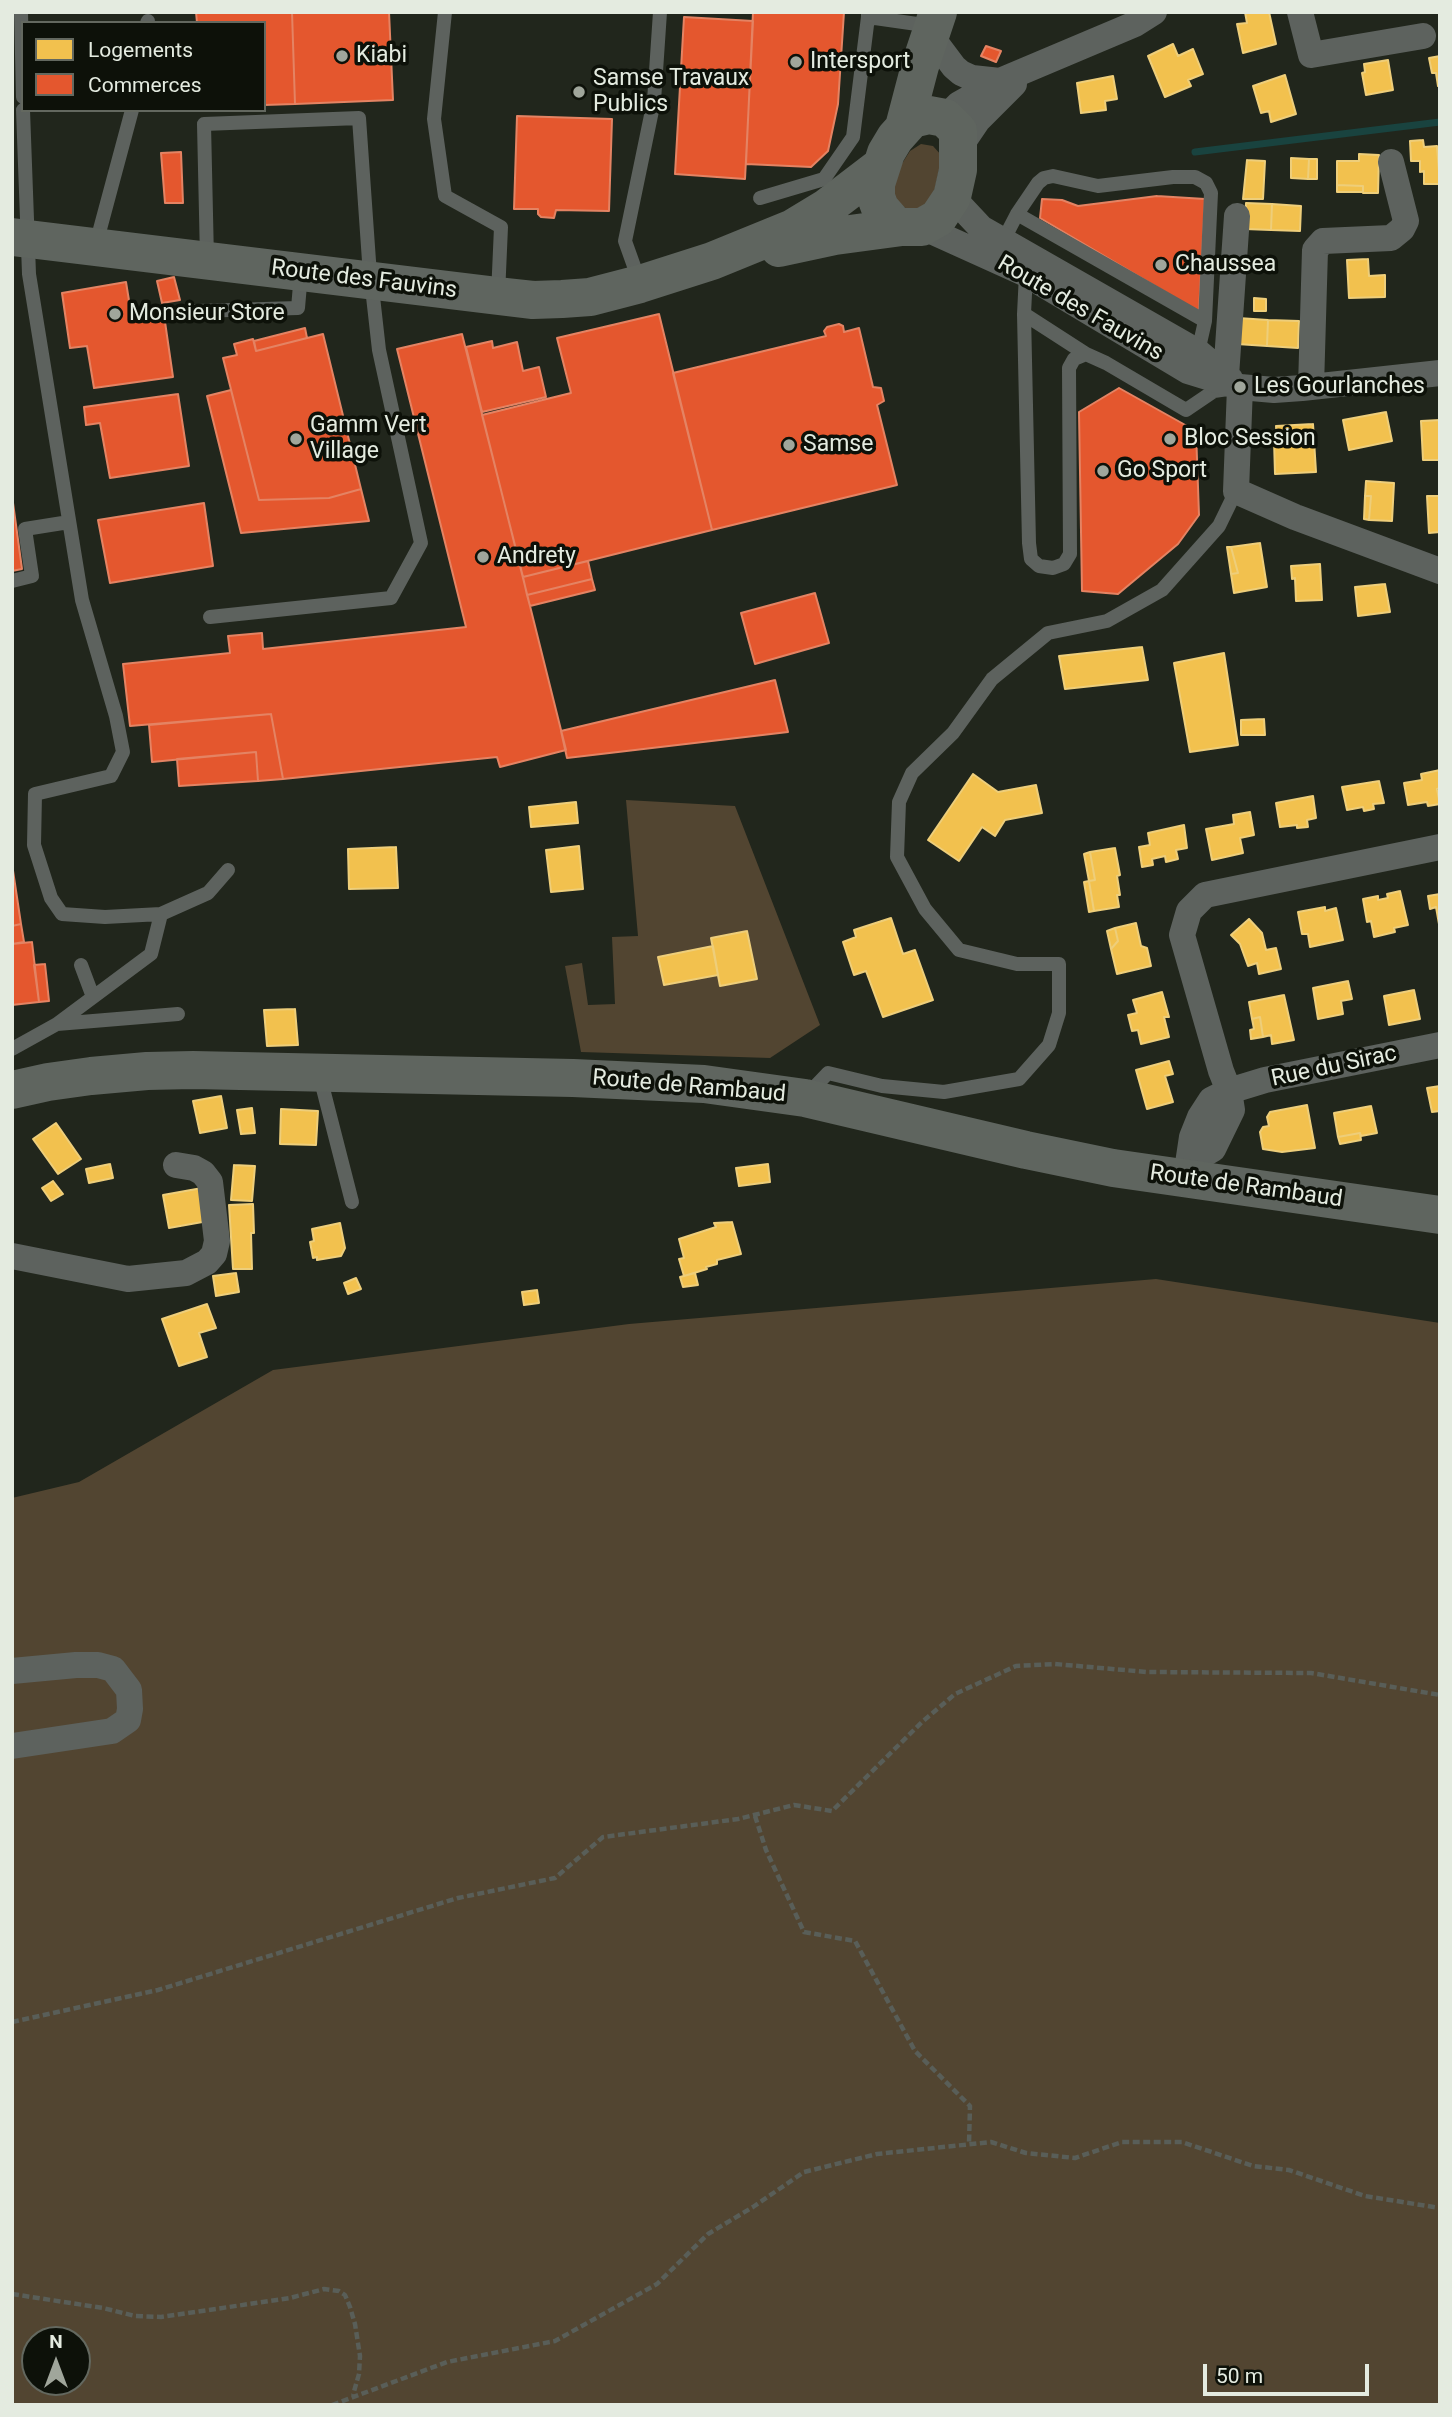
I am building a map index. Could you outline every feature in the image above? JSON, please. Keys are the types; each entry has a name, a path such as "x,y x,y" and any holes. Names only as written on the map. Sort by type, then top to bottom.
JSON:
{"street":[{"path":"948,127 959,104 1000,80 1135,23 1154,12"},
{"path":"1300,12 1311,55 1423,36"},
{"path":"938,25 954,67 972,78 1000,80"},
{"path":"856,204 876,184 876,198 886,217 894,224 912,227 938,218 952,198 958,170 948,127 938,25"},
{"path":"904,127 920,66 938,25"},
{"path":"856,204 886,153 912,119 948,127 978,120 1005,90 1051,60"},
{"path":"1311,387 1315,250 1323,240 1391,238 1402,229 1406,221 1391,162"},
{"name":"Route des Fauvins","path":"952,198 981,228 1198,352 1233,381"},
{"name":"Route des Fauvins","path":"20,238 533,300 562,299 590,297 712,261 856,204 1026,274 1188,371 1273,390 1440,373"},
{"path":"1237,216 1233,381 1236,491 1295,517 1440,571"},
{"path":"1187,1171 1192,1137 1200,1117 1211,1100 1229,1091 1182,935 1189,911 1205,895 1440,847"},
{"name":"Rue du Sirac","path":"1229,1091 1265,1080 1440,1045"},
{"name":"Route de Rambaud","path":"12,1090 48,1082 147,1071 318,1072 704,1084 805,1098 1026,1150 1187,1171 1440,1215"},
{"path":"12,1256 128,1279 186,1273 207,1262 214,1254 217,1241 210,1182 203,1173 194,1168 176,1165"},
{"path":"12,1671 76,1665 98,1665 114,1669 129,1690 130,1709 128,1720 112,1731 12,1746"}],"lane":[{"path":"445,12 434,119 445,196 501,227 498,296"},
{"path":"640,284 625,241 654,101 660,12"},
{"path":"760,198 824,179 853,137 868,14 938,25"},
{"path":"23,112 20,238 29,274 82,600 116,716 123,752 111,776 35,794 34,845 51,898 62,914 105,917 161,914 208,893 228,870"},
{"path":"95,248 131,112"},
{"path":"207,261 204,124 359,118 379,350 421,543 391,598 210,617"},
{"path":"1003,241 1017,214 1044,178 1054,176 1098,186 1173,177 1195,177 1206,183 1212,193 1205,321 1198,352 1187,355 1177,352 1073,289 1054,289"},
{"path":"1017,214 1205,321"},
{"path":"196,311 298,308 301,271"},
{"path":"1026,274 1024,314 1030,543 1031,559 1039,566 1053,568 1065,564 1070,554 1069,368 1074,359 1086,354"},
{"path":"1024,314 1086,354 1186,410 1233,381"},
{"path":"805,1098 828,1073 882,1086 944,1092 1019,1079 1049,1045 1059,1013 1059,964 1017,964 959,950 925,909 897,857 899,802 912,773 953,733 992,679 1048,633 1107,621 1162,590 1219,526 1236,491"},
{"path":"12,581 32,576 25,528 69,522"},
{"path":"12,1049 57,1024 151,954 161,914"},
{"path":"81,965 93,997"},
{"path":"57,1024 178,1014"},
{"path":"318,1072 352,1202"}],"path":[{"path":"12,2022 158,1990 458,1898 555,1878 603,1837 755,1816 794,1805 832,1811 954,1694 1016,1666 1055,1664 1147,1672 1311,1673 1440,1695"},
{"path":"755,1816 766,1850 804,1931 855,1941 915,2052 970,2106 969,2144"},
{"path":"332,2405 447,2362 555,2341 657,2284 708,2234 804,2172 877,2154 991,2142 1026,2153 1075,2158 1122,2142 1182,2142 1252,2166 1289,2169 1365,2196 1440,2208"},
{"path":"12,2294 103,2308 135,2316 161,2317 290,2298 324,2289 339,2291 345,2295 350,2307 358,2345 359,2374 353,2395"}],"shaded area":[{"path":"921,144 933,146 942,156 932,202 911,211 896,203 891,181 910,151"},
{"path":"626,800 735,806 820,1025 770,1058 581,1052 565,966 582,963 588,1005 615,1004 612,937 638,936"},
{"path":"1156,1279 1440,1323 1440,2405 12,2405 12,1498 79,1482 273,1370 629,1324"}],"building: Logements":[{"path":"1245,12 1269,12 1276,44 1243,53 1237,24 1247,23"},
{"path":"1173,44 1178,56 1193,49 1203,74 1188,80 1191,86 1165,97 1148,56"},
{"path":"1440,56 1440,86 1438,86 1429,58"},
{"path":"1388,60 1393,90 1366,95 1362,73 1365,72 1364,64"},
{"path":"1285,75 1296,114 1271,122 1269,111 1261,113 1253,86"},
{"path":"1113,76 1117,99 1105,101 1106,110 1081,113 1077,83"},
{"path":"1423,140 1424,147 1437,146 1440,184 1424,184 1424,171 1420,172 1420,161 1411,161 1410,141"},
{"path":"1359,154 1379,155 1378,193 1363,193 1363,186 1337,185 1337,161 1359,161"},
{"path":"1291,158 1309,159 1308,179 1291,178"},
{"path":"1309,159 1317,159 1317,179 1308,179"},
{"path":"1247,160 1265,161 1263,199 1243,199"},
{"path":"1337,185 1363,186 1363,192 1337,192"},
{"path":"1246,203 1272,204 1271,230 1245,229"},
{"path":"1272,204 1301,206 1300,231 1271,230"},
{"path":"1368,259 1369,276 1385,275 1385,297 1349,298 1347,260"},
{"path":"1254,298 1266,299 1266,311 1254,311"},
{"path":"1238,318 1268,320 1267,346 1237,344"},
{"path":"1268,320 1299,321 1298,348 1267,346"},
{"path":"1386,412 1392,441 1349,450 1343,420"},
{"path":"1440,420 1440,460 1423,460 1421,421"},
{"path":"1313,424 1316,472 1275,474 1276,426"},
{"path":"1366,481 1394,483 1392,521 1369,520 1371,496 1365,496"},
{"path":"1365,496 1371,496 1369,520 1364,519"},
{"path":"1427,496 1440,496 1440,532 1429,533"},
{"path":"1260,543 1267,587 1234,593 1231,574 1238,573 1231,547"},
{"path":"1227,547 1231,547 1238,573 1231,574"},
{"path":"1320,564 1322,600 1296,601 1295,578 1292,579 1291,566"},
{"path":"1385,584 1390,612 1358,616 1355,587"},
{"path":"1142,647 1148,680 1065,689 1059,656"},
{"path":"1224,653 1238,745 1190,752 1174,663"},
{"path":"1264,719 1265,735 1241,735 1241,720"},
{"path":"1440,770 1440,788 1437,789 1440,804 1428,806 1427,802 1408,805 1404,783 1422,780 1421,774"},
{"path":"973,774 998,792 1036,785 1042,813 1005,820 995,836 982,827 959,861 928,840"},
{"path":"1379,781 1384,803 1373,804 1374,809 1364,811 1363,807 1347,810 1342,787"},
{"path":"1313,796 1316,818 1307,820 1308,827 1280,827 1276,803"},
{"path":"576,802 578,823 531,827 529,807"},
{"path":"1250,812 1254,835 1240,838 1243,853 1212,860 1206,829 1234,824 1233,815"},
{"path":"1184,825 1187,848 1176,850 1178,859 1166,862 1165,856 1152,859 1153,865 1142,867 1139,847 1150,845 1148,833"},
{"path":"579,846 583,889 551,892 546,850"},
{"path":"396,847 398,888 349,889 348,849"},
{"path":"1115,848 1120,875 1117,876 1119,907 1094,911 1089,881 1095,880 1090,852"},
{"path":"1090,852 1095,880 1089,881 1084,854"},
{"path":"1089,881 1094,911 1089,912 1084,882"},
{"path":"1400,891 1408,925 1394,928 1395,932 1374,937 1371,921 1367,922 1363,899 1378,896 1378,900 1388,898 1387,894"},
{"path":"1440,894 1439,924 1436,907 1430,909 1428,896"},
{"path":"1325,907 1325,911 1336,908 1343,940 1310,947 1308,934 1302,934 1298,912"},
{"path":"891,918 903,954 915,950 933,1000 883,1017 866,971 854,975 843,942 856,937 854,930"},
{"path":"1249,919 1262,933 1266,950 1276,948 1281,969 1259,974 1257,963 1248,966 1240,944 1231,935"},
{"path":"1136,923 1141,946 1147,948 1151,966 1117,974 1111,949 1118,941 1115,928"},
{"path":"1115,928 1118,941 1111,949 1107,931"},
{"path":"747,931 757,979 720,986 711,938"},
{"path":"713,946 718,975 664,985 658,957"},
{"path":"1348,981 1352,999 1341,1001 1343,1014 1318,1019 1313,988"},
{"path":"1414,990 1420,1019 1389,1025 1384,996"},
{"path":"1162,992 1169,1017 1164,1017 1169,1037 1141,1044 1138,1030 1132,1031 1128,1015 1137,1013 1133,1000"},
{"path":"1284,995 1294,1040 1272,1044 1271,1035 1263,1037 1260,1017 1252,1019 1249,1002"},
{"path":"295,1009 298,1045 267,1046 264,1010"},
{"path":"1260,1017 1263,1037 1251,1039 1250,1030 1254,1029 1252,1019"},
{"path":"1169,1061 1173,1074 1165,1076 1173,1102 1147,1109 1136,1070"},
{"path":"1440,1086 1440,1111 1432,1112 1427,1088"},
{"path":"221,1096 227,1128 200,1133 193,1101"},
{"path":"1307,1105 1315,1148 1282,1152 1263,1149 1260,1132 1263,1127 1269,1126 1267,1117 1270,1112"},
{"path":"1371,1106 1377,1133 1338,1137 1334,1113"},
{"path":"252,1108 255,1133 241,1134 237,1110"},
{"path":"281,1109 318,1111 316,1145 280,1144"},
{"path":"56,1123 81,1159 58,1174 33,1139"},
{"path":"1360,1133 1361,1140 1340,1144 1338,1137"},
{"path":"110,1164 113,1178 89,1183 86,1169"},
{"path":"768,1164 770,1182 739,1186 736,1168"},
{"path":"234,1165 255,1166 252,1201 231,1200"},
{"path":"53,1181 63,1194 51,1201 42,1188"},
{"path":"202,1188 208,1221 169,1228 163,1195"},
{"path":"253,1204 252,1269 233,1269 229,1205"},
{"path":"732,1222 741,1254 717,1260 717,1264 706,1267 707,1269 684,1276 679,1259 684,1258 679,1239 716,1227 714,1223"},
{"path":"340,1223 345,1248 341,1256 317,1260 317,1257 313,1258 310,1242 314,1241 312,1229"},
{"path":"236,1273 239,1292 216,1296 213,1276"},
{"path":"695,1273 698,1285 683,1287 680,1277"},
{"path":"356,1278 361,1289 348,1294 344,1283"},
{"path":"537,1290 539,1303 524,1305 522,1292"},
{"path":"207,1304 216,1328 199,1333 207,1357 179,1366 162,1319"}],"building: Commerces":[{"path":"196,12 292,12 295,104 266,105 266,21 197,21"},
{"name":"Kiabi","path":"292,12 389,12 393,100 295,104"},
{"name":"Intersport","path":"753,12 844,12 838,104 828,151 811,167 746,164"},
{"path":"684,17 753,21 745,179 675,174"},
{"path":"986,46 1001,51 996,62 981,56"},
{"path":"517,116 612,119 609,211 556,210 554,218 541,217 538,209 514,209"},
{"path":"181,152 183,203 165,203 161,153"},
{"name":"Chaussea","path":"1157,196 1205,199 1199,312 1040,218 1042,199 1062,200 1078,206"},
{"path":"174,277 180,300 162,303 157,281"},
{"path":"126,282 131,313 163,308 173,377 94,388 87,346 70,348 62,293"},
{"path":"659,314 712,530 523,577 482,415 571,393 557,338"},
{"name":"Samse","path":"839,324 843,326 844,332 859,328 873,387 881,388 884,401 877,405 897,485 712,530 673,373 826,336 824,331 827,327"},
{"path":"305,328 307,338 256,351 254,341"},
{"name":"Gamm Vert Village","path":"323,334 361,489 329,498 259,500 223,358 237,355 234,344 253,339 256,351"},
{"name":"Andrety","path":"462,334 566,750 500,767 497,757 283,779 271,714 130,726 123,664 230,653 228,636 262,633 263,649 466,627 397,349"},
{"path":"492,341 493,348 517,342 523,371 539,367 546,397 482,412 466,347"},
{"path":"1119,388 1196,431 1199,515 1178,544 1118,594 1082,591 1079,412"},
{"path":"231,390 259,500 329,498 361,489 369,521 241,533 207,396"},
{"path":"178,394 189,466 110,478 100,423 86,425 84,407"},
{"path":"12,503 22,569 12,571"},
{"path":"204,503 213,566 110,583 98,520"},
{"path":"588,561 592,579 527,595 523,577"},
{"path":"592,579 595,590 530,606 527,595"},
{"path":"815,593 829,643 755,664 741,613"},
{"path":"775,680 788,732 567,758 561,731"},
{"path":"271,714 283,779 258,781 256,752 152,762 149,725"},
{"path":"256,752 258,781 179,786 177,759"},
{"path":"12,864 21,924 12,926"},
{"path":"21,924 24,942 12,944 12,926"},
{"path":"32,942 39,1002 12,1005 12,944"},
{"path":"45,964 49,1001 39,1002 34,965"}],"waterway":[{"path":"1195,152 1440,122"}],"place":[{"name":"Kiabi","path":"342,56"},
{"name":"Intersport","path":"796,62"},
{"name":"Samse Travaux Publics","path":"579,92"},
{"name":"Chaussea","path":"1161,265"},
{"name":"Monsieur Store","path":"115,314"},
{"name":"Les Gourlanches","path":"1240,387"},
{"name":"Gamm Vert Village","path":"296,439"},
{"name":"Bloc Session","path":"1170,439"},
{"name":"Samse","path":"789,445"},
{"name":"Go Sport","path":"1103,471"},
{"name":"Andrety","path":"483,557"}]}
